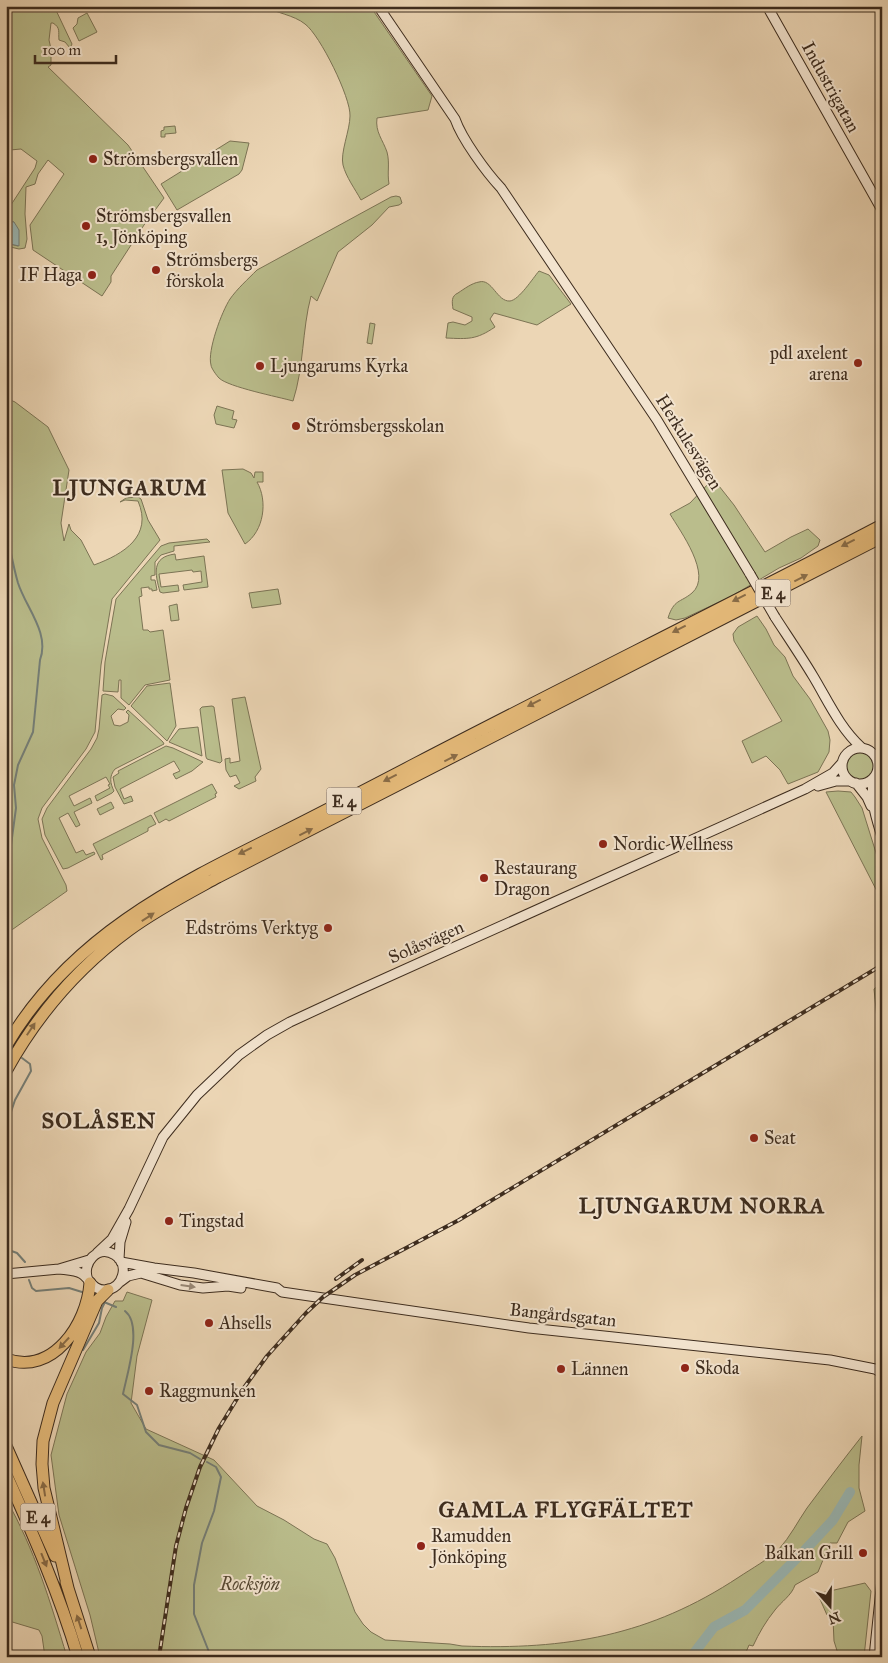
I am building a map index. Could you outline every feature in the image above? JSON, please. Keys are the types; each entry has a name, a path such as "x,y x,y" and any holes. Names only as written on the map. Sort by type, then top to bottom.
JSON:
{"highway":[{"name":"E 4","path":"6,1046 29,1011 71,964 95,942 124,920 166,892 882,525"},
{"name":"E 4","path":"6,1071 38,1019 77,974 116,940 160,909 218,877 882,537"},
{"path":"6,1359 32,1362 58,1350 70,1336 81,1318 87,1301 89,1282"},
{"path":"68,1588 44,1488 43,1441 53,1403 97,1301 108,1290"},
{"name":"E 4","path":"6,1446 68,1588 90,1657"},
{"name":"E 4","path":"6,1474 57,1591 78,1657"},
{"path":"6,1483 25,1515"}],"street":[{"name":"Herkulesvägen","path":"378,6 456,120 460,131 493,180 501,188 661,426 838,720 861,747"},
{"name":"Industrigatan","path":"767,6 882,210"},
{"name":"Herkulesvägen","path":"838,720 845,742 844,759"},
{"path":"874,812 872,790 874,777 880,765 877,752 861,747 851,750 844,759 844,773 867,797 882,837"},
{"name":"Solåsvägen","path":"98,1253 112,1239 129,1209 164,1137 187,1106 238,1055 267,1035 292,1021 406,968 806,789 833,773 844,759"},
{"path":"853,782 866,783 874,777"},
{"name":"Solåsvägen","path":"806,789 836,781 853,782"},
{"name":"Solåsvägen","path":"120,1260 120,1242 129,1209"},
{"path":"6,1274 59,1269 89,1260 98,1253 109,1252 120,1260 124,1272 120,1282 108,1290 98,1289 79,1272 59,1269"},
{"path":"89,1260 86,1272 89,1282"},
{"name":"Bangårdsgatan","path":"120,1260 277,1288 282,1292"},
{"name":"Bangårdsgatan","path":"120,1282 128,1276 141,1273 174,1284 203,1288 228,1286 276,1293 282,1292 529,1328 841,1362 882,1364"},
{"name":"Bangårdsgatan","path":"841,1362 882,1373"},
{"path":"874,1657 882,1579"}],"green space":[{"name":"Strömsbergsvallen","path":"6,6 54,6 72,44 70,48 65,42 59,40 58,28 51,23 49,40 51,65 48,67 128,145 164,198 111,276 111,282 102,296 33,250 30,225 64,174 48,160 38,174 35,184 26,187 25,214 27,239 25,248 19,249 6,246 6,243 18,246 14,222 6,221 7,211 35,168 37,161 21,149 10,150 6,156"},
{"path":"263,6 370,6 432,96 428,110 377,118 378,132 388,156 389,184 361,200 343,165 342,160 350,116 346,96 334,67 318,40 305,24 296,18"},
{"path":"87,13 97,32 79,41 73,28 77,24 78,18"},
{"path":"175,126 176,133 165,134 165,137 161,137 161,131 164,130 164,127"},
{"path":"230,141 249,143 242,170 239,174 177,210 161,184"},
{"path":"396,196 400,197 402,203 389,207 372,225 338,252 317,301 311,296 297,388 293,401 232,385 219,378 213,370 210,359 213,341 219,321 227,305 243,284 257,270"},
{"path":"539,271 549,275 571,304 537,325 494,313 490,319 495,327 482,334 466,338 446,338 448,323 453,322 465,325 472,321 472,317 453,309 453,300 456,294 468,286 484,282 488,283 505,300 514,300"},
{"path":"370,323 375,324 372,344 367,343"},
{"path":"6,398 15,402 48,427 69,470 61,523 64,541 69,524 71,530 81,540 94,565 116,555 133,542 139,534 142,524 142,513 138,501 125,500 120,502 126,498 138,497 141,499 148,520 160,540 112,599 101,665 95,732 86,749 42,808 38,819 42,838 66,885 67,891 6,934"},
{"path":"217,406 234,411 232,419 237,420 234,428 216,424 214,415"},
{"path":"243,469 251,473 254,478 255,472 263,472 263,482 257,482 263,507 260,524 256,532 245,544 228,513 222,470"},
{"path":"710,482 719,486 734,505 765,552 808,529 820,540 818,546 801,558 779,568 732,596 685,618 676,620 668,618 675,604 692,593 697,585 699,575 693,553 670,514 690,503"},
{"path":"207,539 210,542 174,546 174,551 161,555 155,562 155,575 151,576 151,580 155,580 157,590 152,591 149,587 141,588 142,596 139,597 143,630 150,632 163,630 170,680 145,685 129,705 121,698 121,680 119,680 118,692 103,691 105,662 116,599 161,546 169,543"},
{"path":"175,554 176,560 204,556 208,587 184,590 183,585 202,582 201,571 193,572 192,570 159,574 161,587 178,585 179,591 160,592 156,573 158,563 167,556"},
{"path":"278,589 281,604 252,608 249,593"},
{"path":"177,604 179,620 171,621 169,606"},
{"path":"757,616 774,645 785,657 793,676 810,699 828,731 830,740 829,752 818,772 788,784 780,770 766,756 752,763 742,741 782,721 734,641 733,634 738,627"},
{"path":"170,683 176,726 167,741 131,706 147,686"},
{"path":"102,695 113,696 126,708 124,710 118,709 111,716 114,725 120,726 128,722 129,715 126,712 128,710 164,744 115,769 111,777 114,791 112,793 97,801 95,796 110,788 106,777 69,796 74,806 90,798 92,803 74,812 80,825 76,827 68,813 59,818 76,853 83,850 86,855 94,852 95,854 63,869 45,835 42,819 47,808 91,749 97,738"},
{"path":"245,697 261,769 255,777 256,781 239,789 234,786 240,783 236,775 230,777 226,770 225,759 230,758 230,763 240,761 232,699"},
{"path":"214,707 222,761 220,763 206,757 200,709"},
{"path":"198,727 202,756 169,742 179,729"},
{"path":"166,746 203,762 192,771 176,779 173,774 180,771 174,761 120,789 124,799 131,796 133,801 124,804 115,787 113,777 119,773 118,771"},
{"path":"861,751 872,755 876,766 872,777 861,781 850,777 846,766 850,755"},
{"path":"212,784 217,793 215,794 216,797 169,821 166,819 159,823 154,813"},
{"path":"826,792 851,792 862,808 882,872 882,901"},
{"path":"111,802 114,808 100,815 97,809"},
{"path":"151,815 156,824 148,828 148,831 102,855 103,859 101,860 93,844"},
{"path":"882,983 882,1039 879,1039 874,989"},
{"name":"Rocksjön","path":"127,1292 152,1300 137,1356 131,1403 146,1429 214,1460 257,1506 314,1539 327,1544 335,1558 355,1612 371,1632 385,1640 462,1646 500,1647 537,1645 606,1635 640,1626 673,1613 706,1597 779,1549 807,1508 862,1436 859,1488 865,1511 848,1522 837,1543 830,1543 818,1572 795,1585 794,1589 769,1618 753,1646 749,1645 744,1657 100,1657 90,1615 59,1515 51,1455 67,1394 86,1352 100,1333 115,1301 123,1301"},
{"path":"6,1499 34,1557 67,1657 45,1657 42,1636 39,1630 9,1621 6,1606"},
{"path":"865,1583 871,1591 864,1657 839,1657 834,1641 833,1619 827,1615 819,1597 821,1593"}],"water":[{"path":"6,221 14,222 19,230 19,246 6,243"}],"waterway":[{"path":"6,529 18,583 40,630 42,640 33,732 18,765 14,785 16,808 6,870"},
{"path":"6,1127 15,1100 31,1071 30,1064 22,1058"},
{"path":"6,1249 17,1253 25,1262"},
{"path":"29,1280 32,1288 36,1291 69,1288 82,1292"},
{"path":"104,1302 116,1307"},
{"path":"83,1350 99,1323 105,1302"},
{"path":"125,1311 133,1327 133,1338 123,1394 137,1405 146,1432 159,1445 190,1453 200,1459"},
{"path":"207,1462 216,1467 221,1477 214,1511 202,1543 194,1585 194,1614 211,1657"},
{"path":"805,1550 833,1520 850,1492"},
{"path":"691,1657 714,1627 745,1610 800,1555"}],"railway":[{"path":"159,1657 176,1546 200,1467 219,1428 243,1389 267,1356 306,1313 323,1297 355,1275 459,1220 882,965"},
{"path":"336,1279 362,1260"}],"place":[{"name":"Strömsbergsvallen","path":"93,159"},
{"name":"Strömsbergsvallen 1, Jönköping","path":"86,226"},
{"name":"Strömsbergs förskola","path":"156,270"},
{"name":"IF Haga","path":"92,275"},
{"name":"pdl axelent arena","path":"858,363"},
{"name":"Ljungarums Kyrka","path":"260,366"},
{"name":"Strömsbergsskolan","path":"296,426"},
{"name":"Nordic Wellness","path":"603,844"},
{"name":"Restaurang Dragon","path":"484,878"},
{"name":"Edströms Verktyg","path":"328,928"},
{"name":"Seat","path":"754,1138"},
{"name":"Tingstad","path":"169,1221"},
{"name":"Ahsells","path":"209,1323"},
{"name":"Skoda","path":"685,1368"},
{"name":"Lännen","path":"561,1369"},
{"name":"Raggmunken","path":"149,1391"},
{"name":"Ramudden Jönköping","path":"421,1546"},
{"name":"Balkan Grill","path":"863,1553"}],"district":[{"name":"LJUNGARUM","path":"130,487"},
{"name":"SOLÅSEN","path":"99,1120"},
{"name":"LJUNGARUM NORRA","path":"702,1205"},
{"name":"GAMLA FLYGFÄLTET","path":"566,1509"}]}
